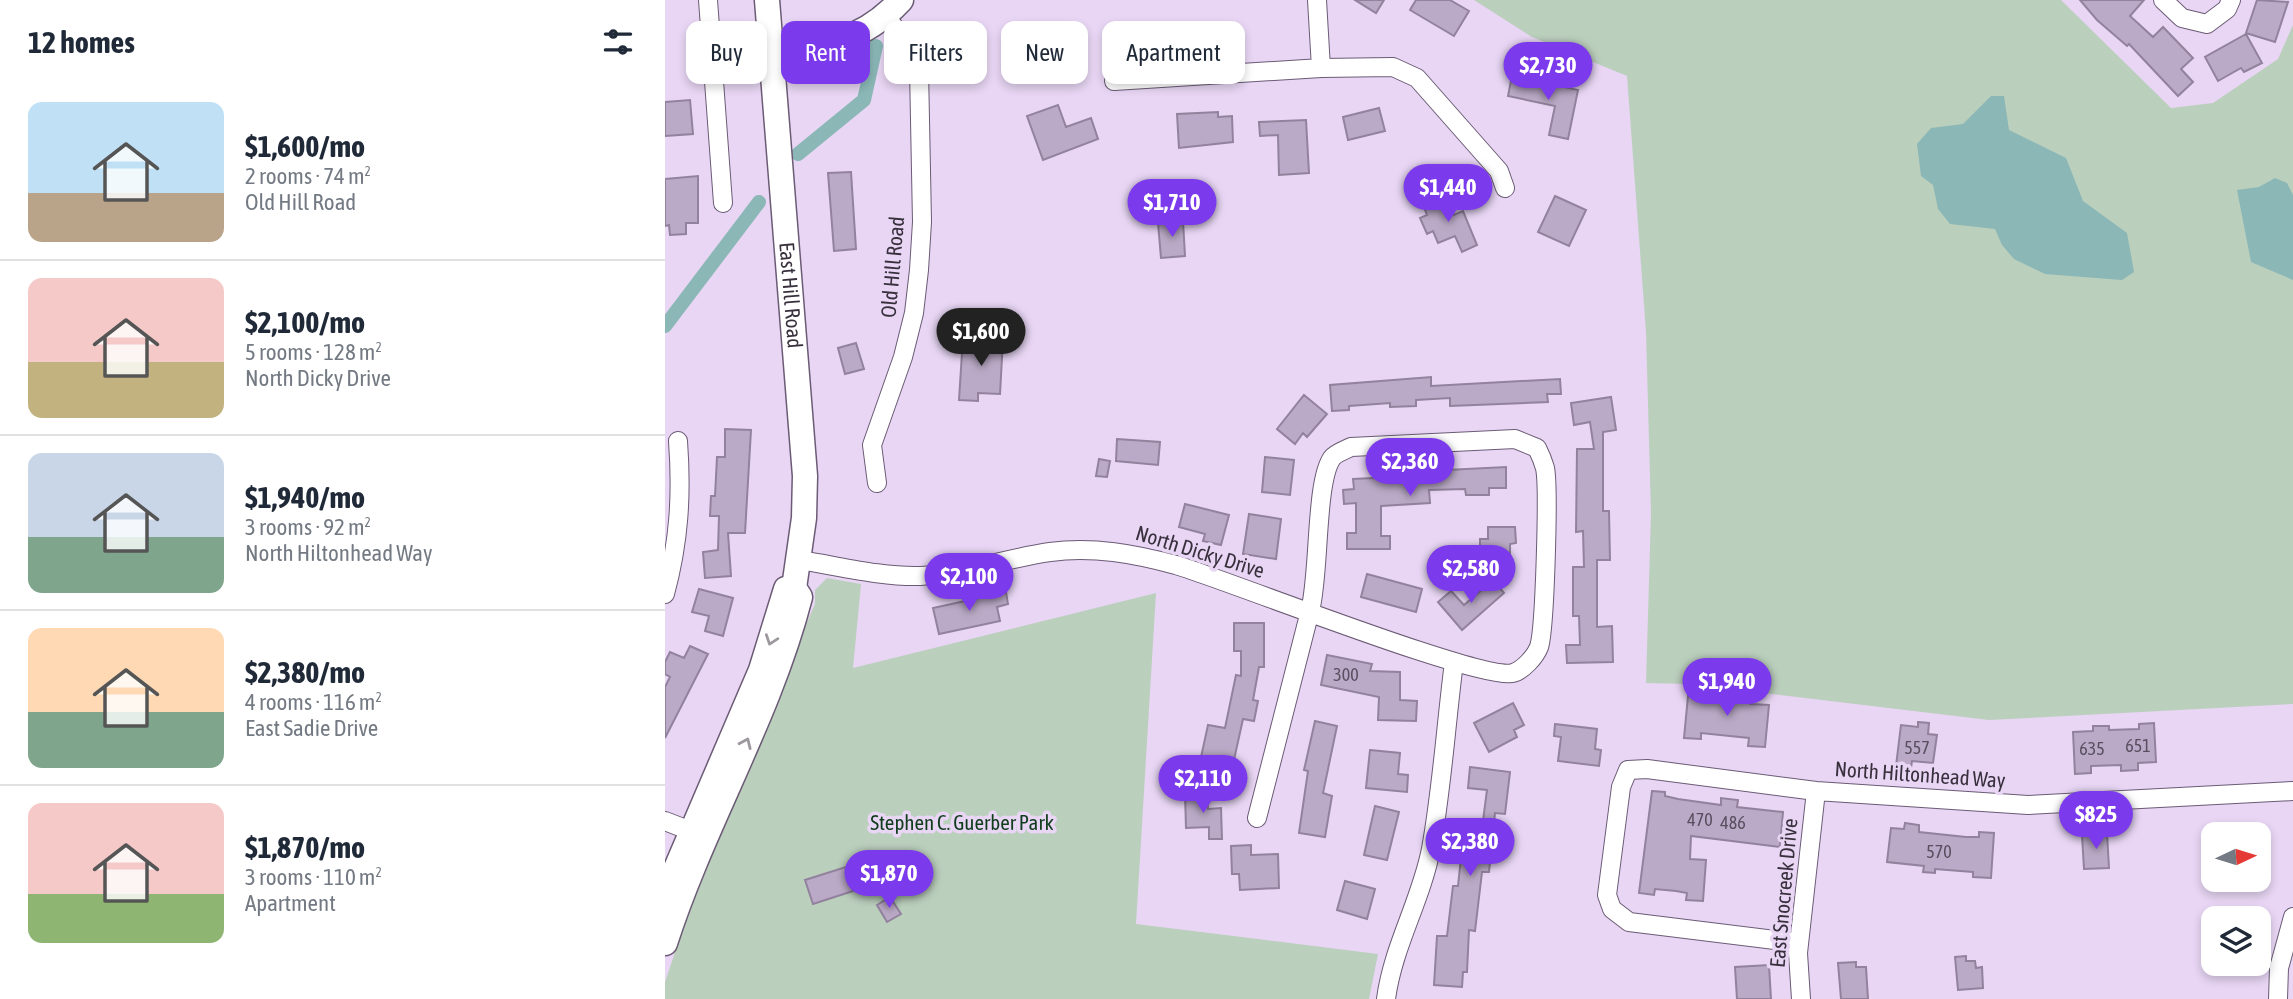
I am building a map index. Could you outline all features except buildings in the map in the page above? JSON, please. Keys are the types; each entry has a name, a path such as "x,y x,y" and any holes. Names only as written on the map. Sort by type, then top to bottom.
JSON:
{"street":[{"path":"708,0 710,21"},
{"name":"East Hill Road","path":"665,894 697,834 781,659 800,597 794,589 799,560 805,476 767,0"},
{"path":"1317,0 1321,68"},
{"path":"2163,0 2182,18 2207,23 2227,9 2231,0"},
{"path":"767,49 842,41 871,28 894,8"},
{"name":"Old Hill Road","path":"877,483 873,445 914,313 922,222 919,69 894,8"},
{"path":"1245,73 1393,67 1417,78 1499,171 1505,188"},
{"path":"714,84 723,203"},
{"name":"North Dicky Drive","path":"799,560 894,575 922,576 1052,551 1111,550 1176,566 1454,662 1495,674 1513,673 1528,663 1539,648 1544,590 1545,469 1537,448 1515,439 1351,447 1333,456 1324,476 1317,588 1310,611"},
{"path":"665,594 675,559 681,516 678,441"},
{"path":"1257,818 1310,611"},
{"path":"1386,999 1394,960 1422,884 1431,849 1454,662"},
{"name":"North Hiltonhead Way","path":"1799,943 1629,922 1612,909 1607,895 1621,787 1628,770 1647,769 1816,791 2028,805 2293,791"},
{"name":"East Snocreek Drive","path":"1801,999 1799,943 1816,791"},
{"path":"665,821 697,834"},
{"name":"East Hill Road","path":"665,943 697,834"},
{"path":"2278,999 2279,968 2293,917"}],"green space":[{"path":"1474,0 2061,0 2171,108 2213,103 2278,59 2293,25 2293,704 1989,720 1689,684 1646,683 1651,513 1646,332 1627,76 1532,37"},
{"name":"Stephen C. Guerber Park","path":"827,578 861,584 853,668 1156,593 1136,924 1378,954 1369,999 665,999 665,982 717,828 815,604 815,590"}],"shaded area":[{"path":"1991,96 2004,96 2009,130 2066,158 2083,201 2127,233 2134,272 2122,280 2045,274 2014,259 2002,245 1995,229 1950,224 1938,209 1933,185 1921,176 1917,144 1931,128 1963,124"},
{"path":"2275,178 2287,183 2293,195 2293,280 2251,262 2237,190 2259,187"}],"waterway":[{"path":"798,154 864,100 876,46"},
{"path":"665,326 759,202"}]}
